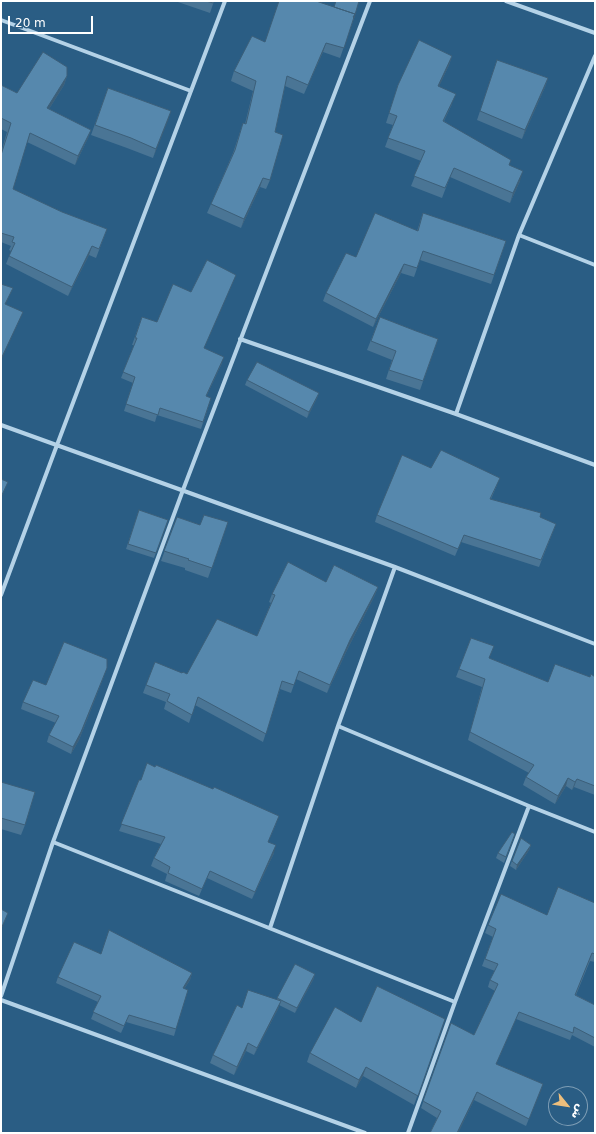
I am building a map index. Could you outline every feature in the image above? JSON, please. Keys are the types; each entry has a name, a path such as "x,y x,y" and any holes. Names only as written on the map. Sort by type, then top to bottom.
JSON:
{"street":[{"path":"1,593 225,1"},
{"path":"1,996 52,842 240,339 370,1"},
{"path":"506,1 595,33"},
{"path":"1,20 191,91"},
{"path":"456,414 519,235 595,56"},
{"path":"519,235 595,264"},
{"path":"240,339 456,414 595,465"},
{"path":"1,425 395,567 595,644"},
{"path":"270,928 338,726 395,567"},
{"path":"338,726 595,832"},
{"path":"408,1133 455,1002 529,806"},
{"path":"52,842 455,1002"},
{"path":"1,1000 364,1133"}],"building":[{"path":"279,1 316,1 355,14 344,48 326,43 308,85 287,76 275,132 283,135 270,180 263,178 244,219 211,204 235,150 243,123 246,124 256,81 234,71 252,36 265,42"},
{"path":"336,1 359,1 354,18 353,17 355,14 334,7"},
{"path":"419,40 452,56 438,86 456,94 443,121 511,160 509,165 523,171 513,193 454,168 445,188 414,176 425,151 388,138 397,116 389,113 398,85"},
{"path":"43,52 67,67 67,76 47,108 91,130 78,156 30,133 13,189 62,212 107,229 99,249 92,246 72,287 9,256 15,243 12,242 14,237 1,233 1,155 11,123 1,118 1,85 17,93"},
{"path":"497,60 548,78 525,130 480,111"},
{"path":"108,88 171,111 156,149 95,125"},
{"path":"375,213 418,231 423,213 506,241 494,275 423,251 417,268 404,264 376,319 326,293 346,253 356,257"},
{"path":"207,260 236,275 204,348 224,357 206,396 211,398 203,422 160,408 158,415 126,404 135,377 123,372 137,338 135,338 142,317 157,322 173,284 191,292"},
{"path":"1,284 13,288 5,304 23,312 1,359"},
{"path":"380,317 438,339 423,381 389,370 396,351 371,341"},
{"path":"257,362 319,393 309,412 247,380"},
{"path":"441,450 500,478 490,499 541,513 540,517 556,524 541,560 464,535 458,549 377,515 402,455 431,468"},
{"path":"1,479 8,482 1,497"},
{"path":"139,510 168,520 156,553 128,544"},
{"path":"204,515 228,522 212,568 164,551 177,517 200,525"},
{"path":"288,562 326,582 334,565 378,587 350,640 330,685 299,671 294,685 282,681 266,734 198,697 192,715 167,701 170,694 146,685 155,662 187,674 217,619 257,636 275,595 272,594"},
{"path":"471,638 494,646 489,658 548,682 555,664 590,677 591,674 595,677 595,786 577,779 575,782 568,778 558,796 526,777 534,765 470,732 485,679 459,669"},
{"path":"64,642 107,659 107,668 81,732 73,747 49,735 59,716 23,702 33,680 46,685"},
{"path":"147,763 155,767 156,765 213,789 214,787 279,816 268,842 276,845 255,892 210,871 202,889 168,873 170,867 154,858 165,837 121,824"},
{"path":"1,782 35,792 25,825 1,818"},
{"path":"512,832 515,834 506,857 498,853"},
{"path":"521,838 531,845 517,865 512,861"},
{"path":"558,887 595,903 595,954 592,953 575,995 595,1005 595,1038 574,1027 573,1033 519,1012 496,1064 543,1084 529,1119 477,1092 457,1133 430,1133 441,1111 423,1101 451,1023 474,1035 498,984 490,980 498,964 485,959 496,929 488,925 501,894 547,915"},
{"path":"1,909 8,913 1,929"},
{"path":"109,930 192,973 183,988 188,990 176,1029 129,1015 124,1026 93,1012 101,996 58,977 74,942 101,954"},
{"path":"295,964 315,974 297,1008 277,998"},
{"path":"377,986 445,1019 418,1096 366,1067 359,1080 310,1053 335,1007 361,1022"},
{"path":"248,990 281,1001 257,1048 248,1043 237,1067 213,1055 237,1005 242,1008"}]}
